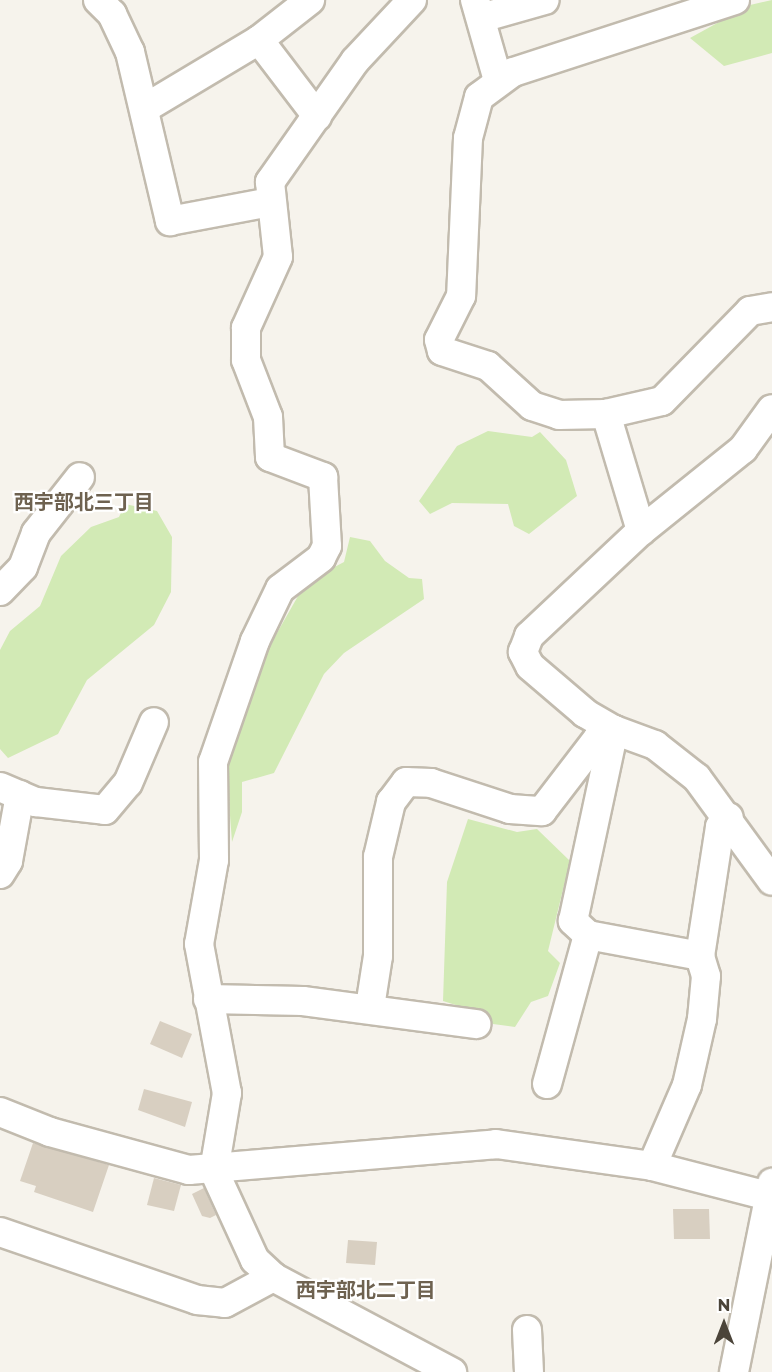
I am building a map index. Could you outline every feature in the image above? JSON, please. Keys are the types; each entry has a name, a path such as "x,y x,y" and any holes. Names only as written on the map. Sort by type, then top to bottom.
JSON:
{"street":[{"path":"147,107 259,40 310,0"},
{"path":"412,0 356,61 270,182 278,257 246,328 246,360 268,417 270,457 323,477 327,546 321,558 280,589 255,641 213,762 214,860 199,944 227,1093 214,1171 255,1260 273,1277 452,1372"},
{"path":"498,80 478,9 545,0"},
{"path":"735,0 680,9 498,80 479,97 471,118 461,296 439,340 442,351 488,366 532,406 559,415 606,414 662,400 750,311 772,307"},
{"path":"114,5 147,107 170,221 271,202"},
{"path":"259,40 317,116"},
{"path":"772,409 743,449 641,531 529,636 523,652 530,666 585,713 614,730 676,758 729,818 772,881"},
{"path":"606,414 641,531"},
{"path":"0,591 23,567 36,532 80,477"},
{"path":"0,874 8,861 10,791 36,802 105,810 128,783 154,722"},
{"path":"370,1007 378,956 378,857 392,802 406,782 431,783 510,809 542,811 598,738 614,730"},
{"path":"614,730 573,921 588,935 700,956"},
{"path":"652,1166 687,1086 702,1019 706,976 700,956 720,827 729,818"},
{"path":"547,1084 588,935"},
{"path":"208,999 370,1007 476,1024"},
{"path":"0,1112 151,1161 214,1171 496,1144 652,1166 771,1192 734,1372"},
{"path":"0,1232 196,1300 225,1303 273,1277"},
{"path":"527,1330 529,1372"}],"green space":[{"path":"772,0 772,53 724,66 690,38 750,5"},
{"path":"488,431 532,437 540,432 566,460 577,496 529,534 514,526 508,504 452,503 430,514 419,501 457,446"},
{"path":"125,504 157,511 172,537 171,592 154,625 87,680 58,734 8,758 0,749 0,650 10,631 40,606 61,556 91,527 119,517"},
{"path":"350,537 370,541 385,561 409,578 422,579 424,599 344,653 324,674 274,773 242,782 242,812 232,842 226,763 269,647 306,582 344,562"},
{"path":"468,819 517,832 537,829 570,861 548,951 560,963 548,996 531,1002 515,1027 493,1024 478,1012 443,1001 447,882"}],"building":[{"path":"160,1021 192,1034 182,1058 150,1044"},
{"path":"144,1089 192,1102 185,1127 138,1110"},
{"path":"33,1143 109,1165 93,1212 34,1192 36,1186 20,1181"},
{"path":"154,1178 181,1185 174,1211 147,1205"},
{"path":"204,1188 216,1215 210,1218 202,1216 192,1194"},
{"path":"673,1209 709,1209 710,1239 674,1239"},
{"path":"348,1240 377,1242 375,1265 346,1263"}],"district":[{"name":"西宇部北三丁目","path":"84,502"},
{"name":"西宇部北二丁目","path":"366,1290"}]}
